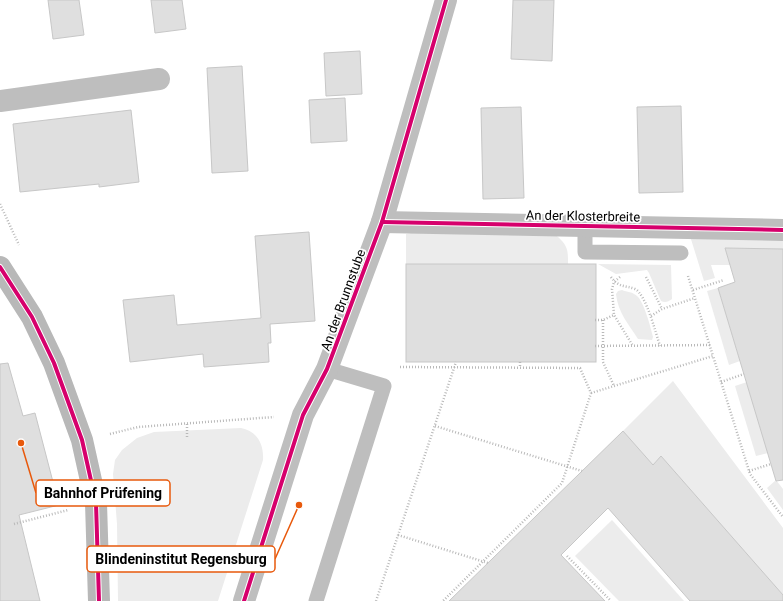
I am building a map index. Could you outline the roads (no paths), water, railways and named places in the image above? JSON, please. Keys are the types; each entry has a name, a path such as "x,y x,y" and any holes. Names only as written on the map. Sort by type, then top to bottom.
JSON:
{"street":[{"name":"An der Brunnstube","path":"244,601 303,415 327,369 382,222 446,0"},
{"path":"0,101 159,79"},
{"name":"An der Klosterbreite","path":"382,222 783,230"},
{"path":"0,267 35,323 54,363 82,440 96,503 99,601"}],"lane":[{"path":"585,226 585,252 681,253"},
{"path":"316,601 384,386 327,369"}],"place":[{"name":"Bahnhof Prüfening","path":"21,443"},
{"name":"Blindeninstitut Regensburg","path":"299,505"}]}
